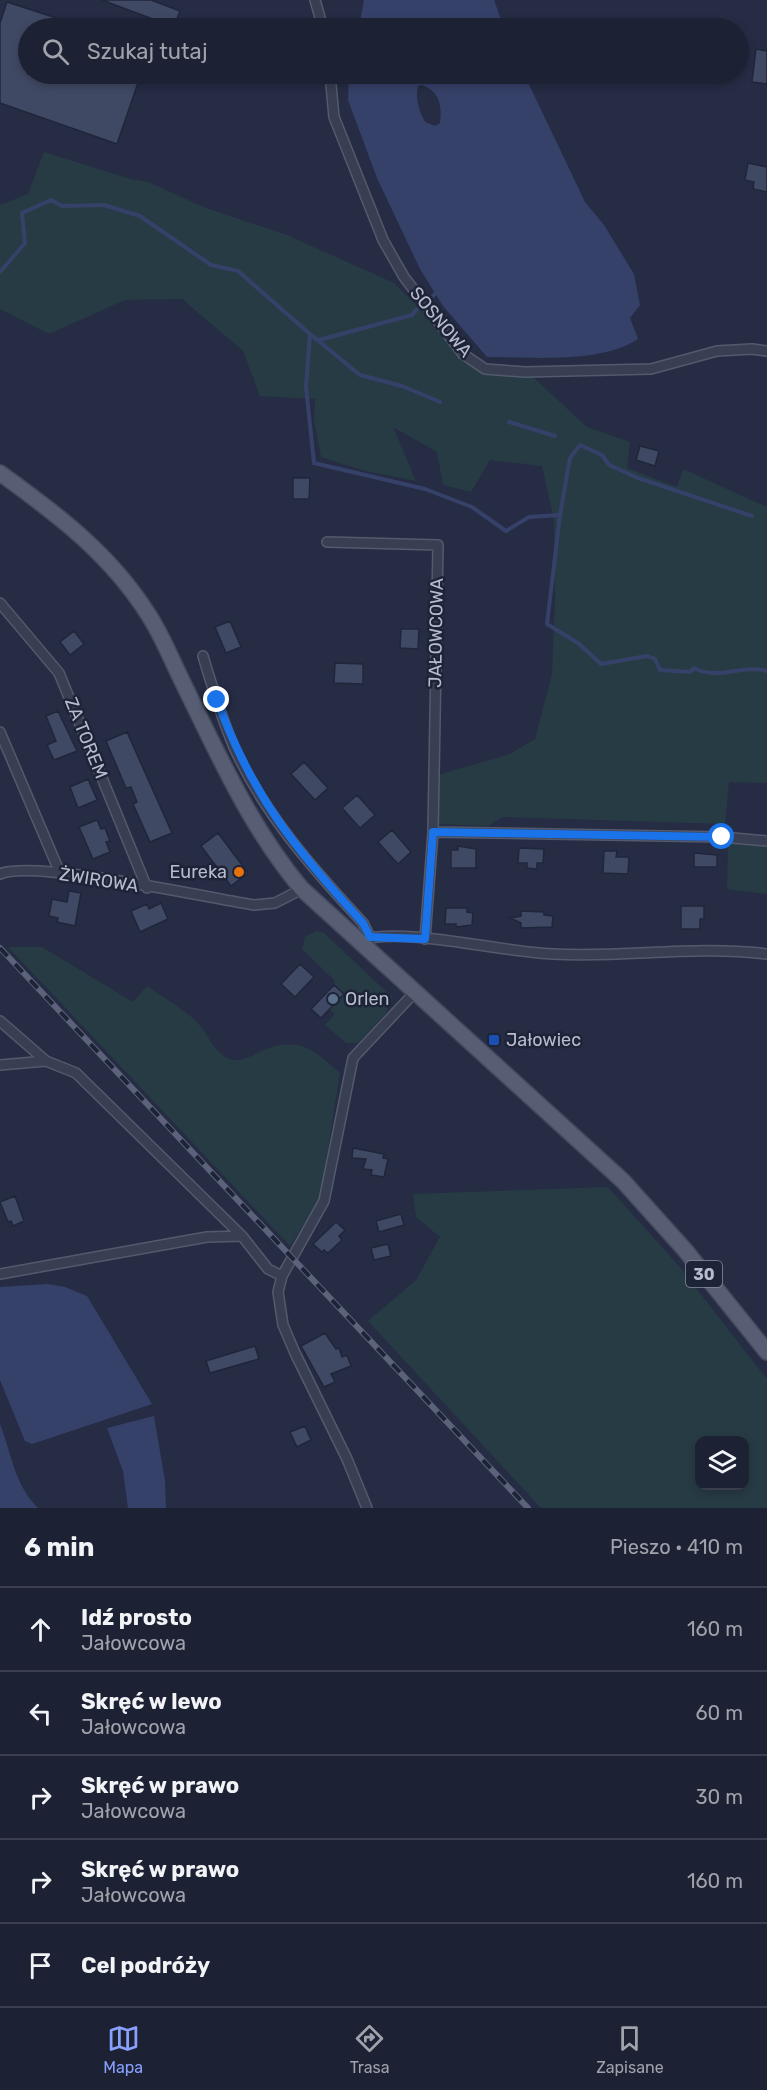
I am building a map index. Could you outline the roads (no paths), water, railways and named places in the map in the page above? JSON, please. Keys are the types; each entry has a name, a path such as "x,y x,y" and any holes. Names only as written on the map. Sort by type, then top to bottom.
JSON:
{"main road":[{"name":"30","path":"0,473 82,534 117,570 149,615 217,752 274,856 302,889 364,938 416,992 624,1181 685,1250 767,1352"}],"street":[{"path":"315,0 320,18"},
{"name":"SOSNOWA","path":"331,84 334,117 383,240 404,277 463,354 485,369 525,372 651,369 717,351 752,349 767,351"},
{"name":"JAŁOWCOWA","path":"327,542 438,545 433,832 425,939"},
{"name":"ZA TOREM","path":"0,603 59,673 147,888"},
{"path":"203,656 234,747 250,778 296,848 363,923 364,938 425,939 553,954 726,949 767,954"},
{"path":"0,732 60,873"},
{"path":"433,832 722,837 767,841"},
{"name":"ŻWIROWA","path":"0,874 25,869 60,873 254,905 275,903 302,889"},
{"path":"367,1508 284,1325 278,1292 282,1276 324,1201 353,1058 416,992"},
{"path":"0,1021 46,1061 76,1073 242,1236 268,1269 282,1276"},
{"path":"0,1065 46,1061"},
{"path":"0,1274 207,1237 242,1236"}],"water":[{"path":"364,0 494,0 500,18 361,18"},
{"path":"349,84 529,84 585,202 604,225 634,274 640,305 630,318 638,339 622,347 585,356 487,357 443,306 420,269 377,178 348,100","holes":["422,85 433,91 441,110 440,123 435,126 425,122 417,95 418,86"]},
{"path":"48,1284 65,1287 87,1296 152,1404 32,1444 25,1441 0,1380 0,1287"},
{"path":"154,1416 165,1481 166,1508 128,1508 123,1471 107,1428"},
{"path":"0,1424 14,1469 30,1499 38,1508 0,1508"}],"waterway":[{"path":"0,272 25,243 22,213 51,200 62,206 104,205 140,216 211,265 238,271 310,334 306,387 314,463 425,489 472,507 506,531 529,517 560,515 547,624 578,643 601,664 647,656 655,659 660,670 690,672 694,668 712,673 748,669 767,671"},
{"path":"430,299 435,294"},
{"path":"319,340 412,315 417,309"},
{"path":"310,334 360,375 402,386 440,402"},
{"path":"509,422 555,436"},
{"path":"560,515 570,458 580,445 602,455 609,465 638,478 752,516"}],"railway":[{"path":"0,948 528,1508"}],"place":[{"name":"Eureka","path":"239,872"},
{"name":"Orlen","path":"333,999"},
{"name":"Jałowiec","path":"494,1040"}]}
